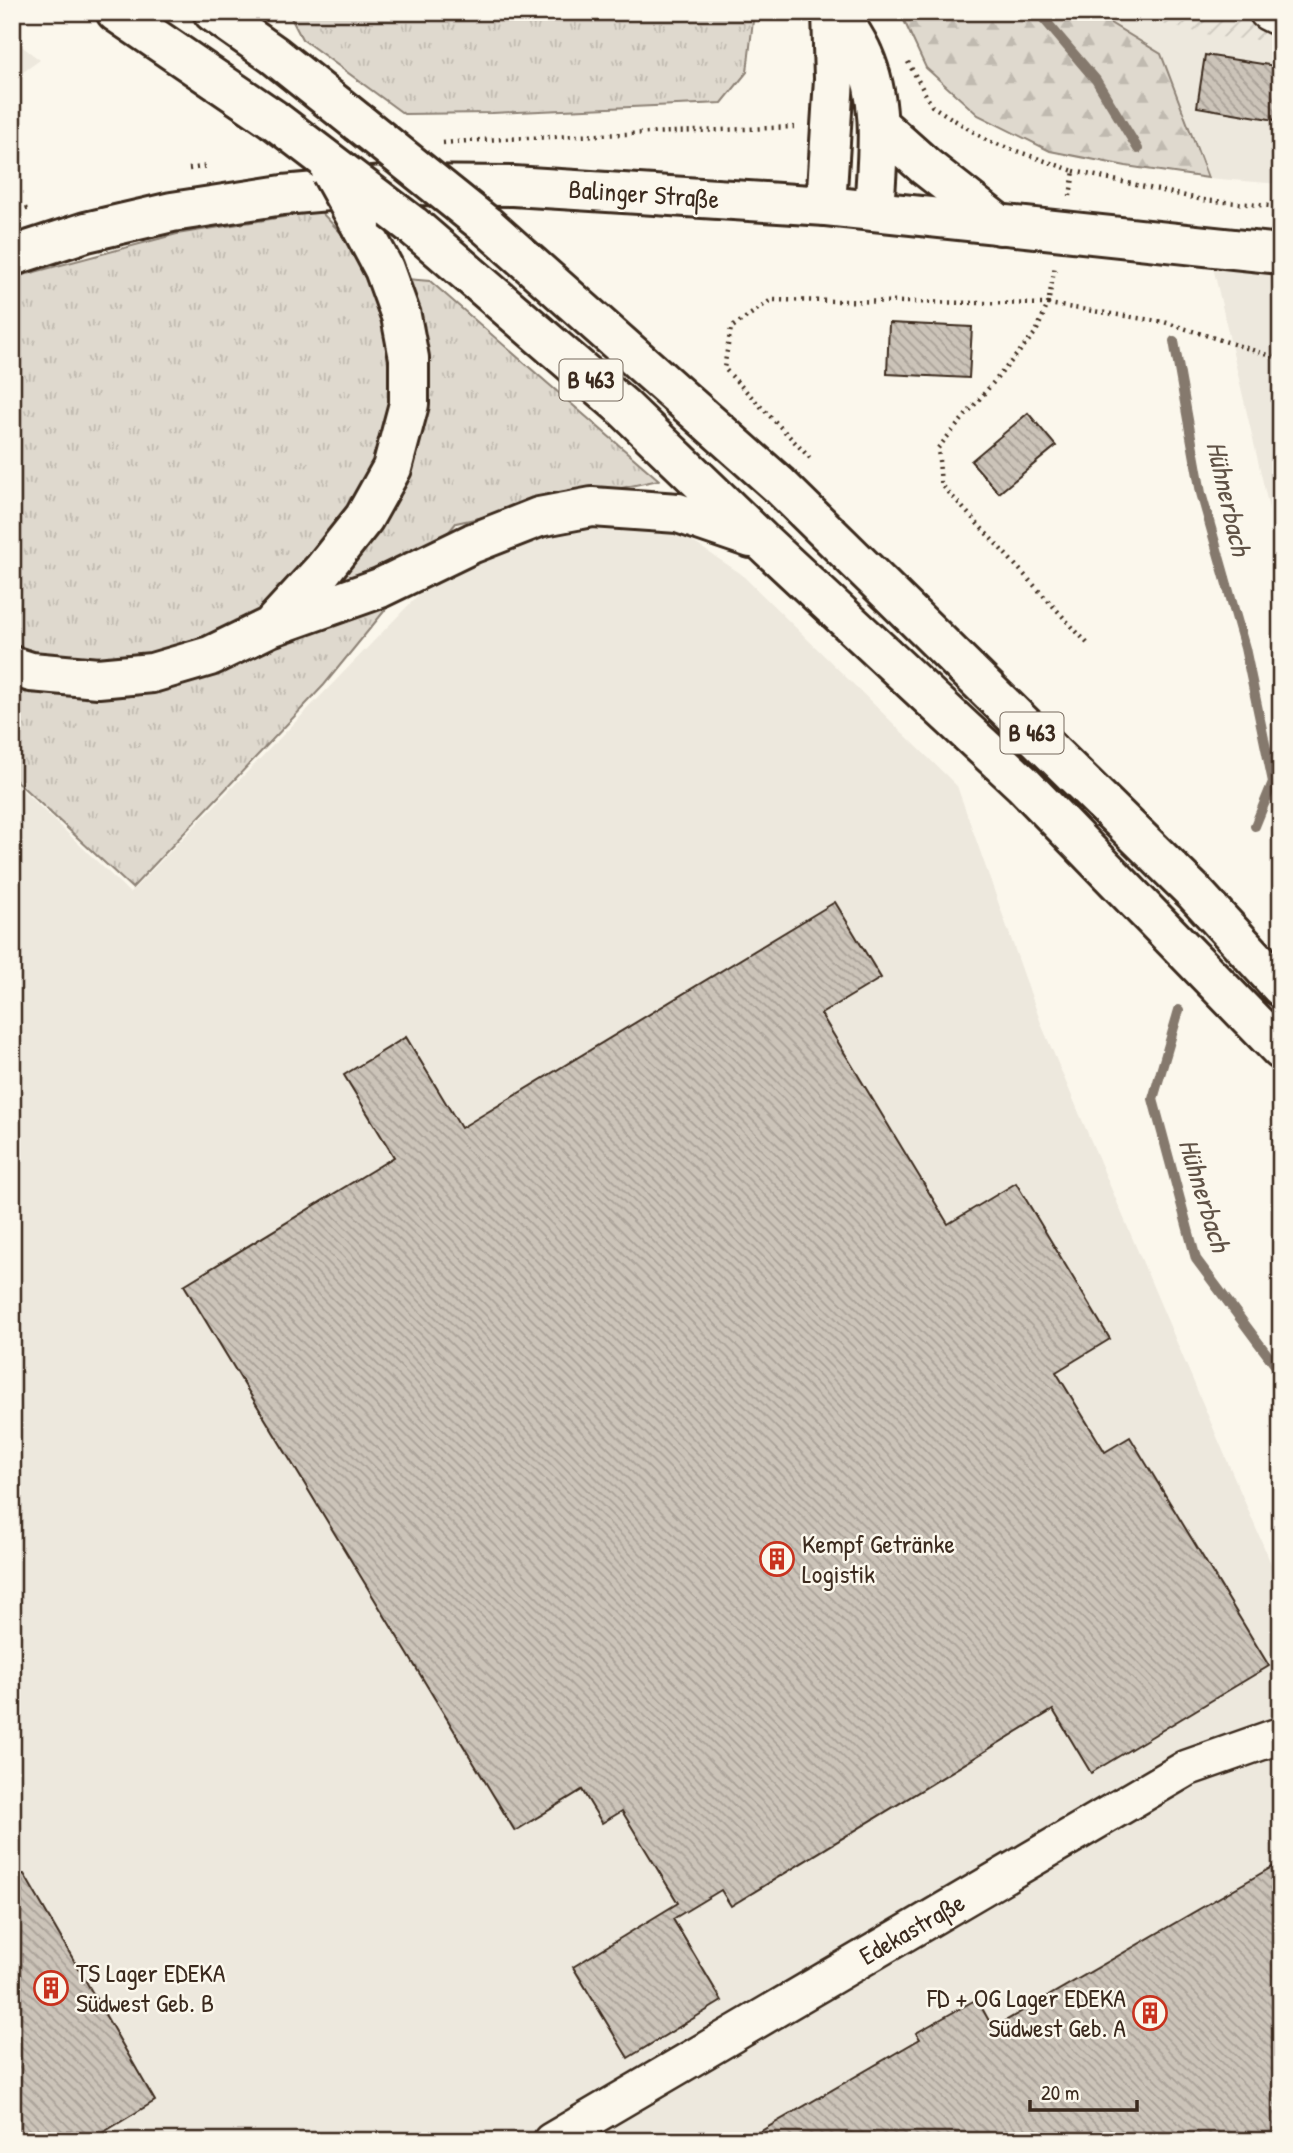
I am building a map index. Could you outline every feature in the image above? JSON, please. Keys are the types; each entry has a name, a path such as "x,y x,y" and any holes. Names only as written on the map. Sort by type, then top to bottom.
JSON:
{"main road":[{"name":"B 463","path":"117,12 273,119 412,225 623,407 762,542 1023,784 1281,1050"},
{"name":"B 463","path":"213,12 274,55 486,225 779,485 1194,892 1281,987"},
{"path":"253,12 274,55"},
{"path":"826,206 834,79 832,12"},
{"path":"838,12 863,54 876,93 879,125 874,211"},
{"path":"879,125 926,167 1000,225"},
{"path":"270,627 323,571 364,518 392,468 409,404 409,358 401,316 384,269 326,161"},
{"name":"Balinger Straße","path":"12,256 86,232 173,212 283,195 394,185 513,186 826,206 1281,254"},
{"path":"12,666 31,672 97,678 152,673 210,656 270,627 380,588 473,543 539,517 592,507 678,513 762,542"}],"lane":[{"path":"1267,12 1281,19"},
{"name":"Edekastraße","path":"551,2141 1187,1768 1281,1735"}],"path":[{"path":"887,12 891,24"},
{"path":"906,57 932,106 988,141 1074,171 1203,200 1281,207"},
{"path":"1074,171 1065,232 1055,261 1048,304 1036,332 938,448 941,484 1087,643"},
{"path":"817,466 724,368 731,328 771,300 1048,304 1164,322 1281,359"}],"shaded area":[{"path":"1092,12 1281,12 1281,184 1208,178 1190,136"},
{"path":"1108,12 1281,12 1281,42 1219,37"},
{"path":"12,39 40,60 12,80"},
{"path":"1213,267 1281,275 1281,560"},
{"path":"591,517 684,536 740,573 957,786 1042,1026 1281,1587 1281,2141 12,2141 12,780 130,893 429,584 520,536"}],"green space":[{"path":"288,12 754,12 747,72 722,103 404,114 302,39"},
{"path":"900,12 1092,12 1161,54 1208,178 1050,151 978,115 926,68"},
{"path":"320,211 383,277 430,281 659,480 456,523 324,685 132,888 12,777 12,278 177,234"}],"building":[{"path":"1205,55 1281,67 1281,121 1197,107"},
{"path":"889,323 972,327 969,378 887,374"},
{"path":"1028,413 1056,446 999,493 971,461"},
{"name":"Kempf Getränke Logistik","path":"835,902 881,978 821,1014 948,1224 1016,1183 1110,1339 1056,1372 1105,1452 1130,1437 1269,1666 1091,1773 1053,1710 731,1906 721,1890 673,1919 722,2001 628,2058 573,1967 678,1903 622,1811 602,1823 582,1790 515,1831 184,1285 394,1157 344,1075 406,1037 461,1128"},
{"name":"FD + OG Lager EDEKA Südwest Geb. A","path":"1279,1863 1281,2141 744,2141 920,2039 916,2033 977,1999 993,2028"},
{"name":"TS Lager EDEKA Südwest Geb. B","path":"24,1874 155,2101 89,2141 12,2141 12,1875"}],"waterway":[{"name":"Hühnerbach","path":"1038,12 1096,80 1138,149"},
{"name":"Hühnerbach","path":"1174,341 1201,493 1245,648 1273,782 1255,826"},
{"name":"Hühnerbach","path":"1179,1010 1153,1099 1196,1259 1281,1373"}],"place":[{"name":"Kempf Getränke Logistik","path":"777,1559"},
{"name":"TS Lager EDEKA Südwest Geb. B","path":"51,1988"},
{"name":"FD + OG Lager EDEKA Südwest Geb. A","path":"1150,2013"}]}
